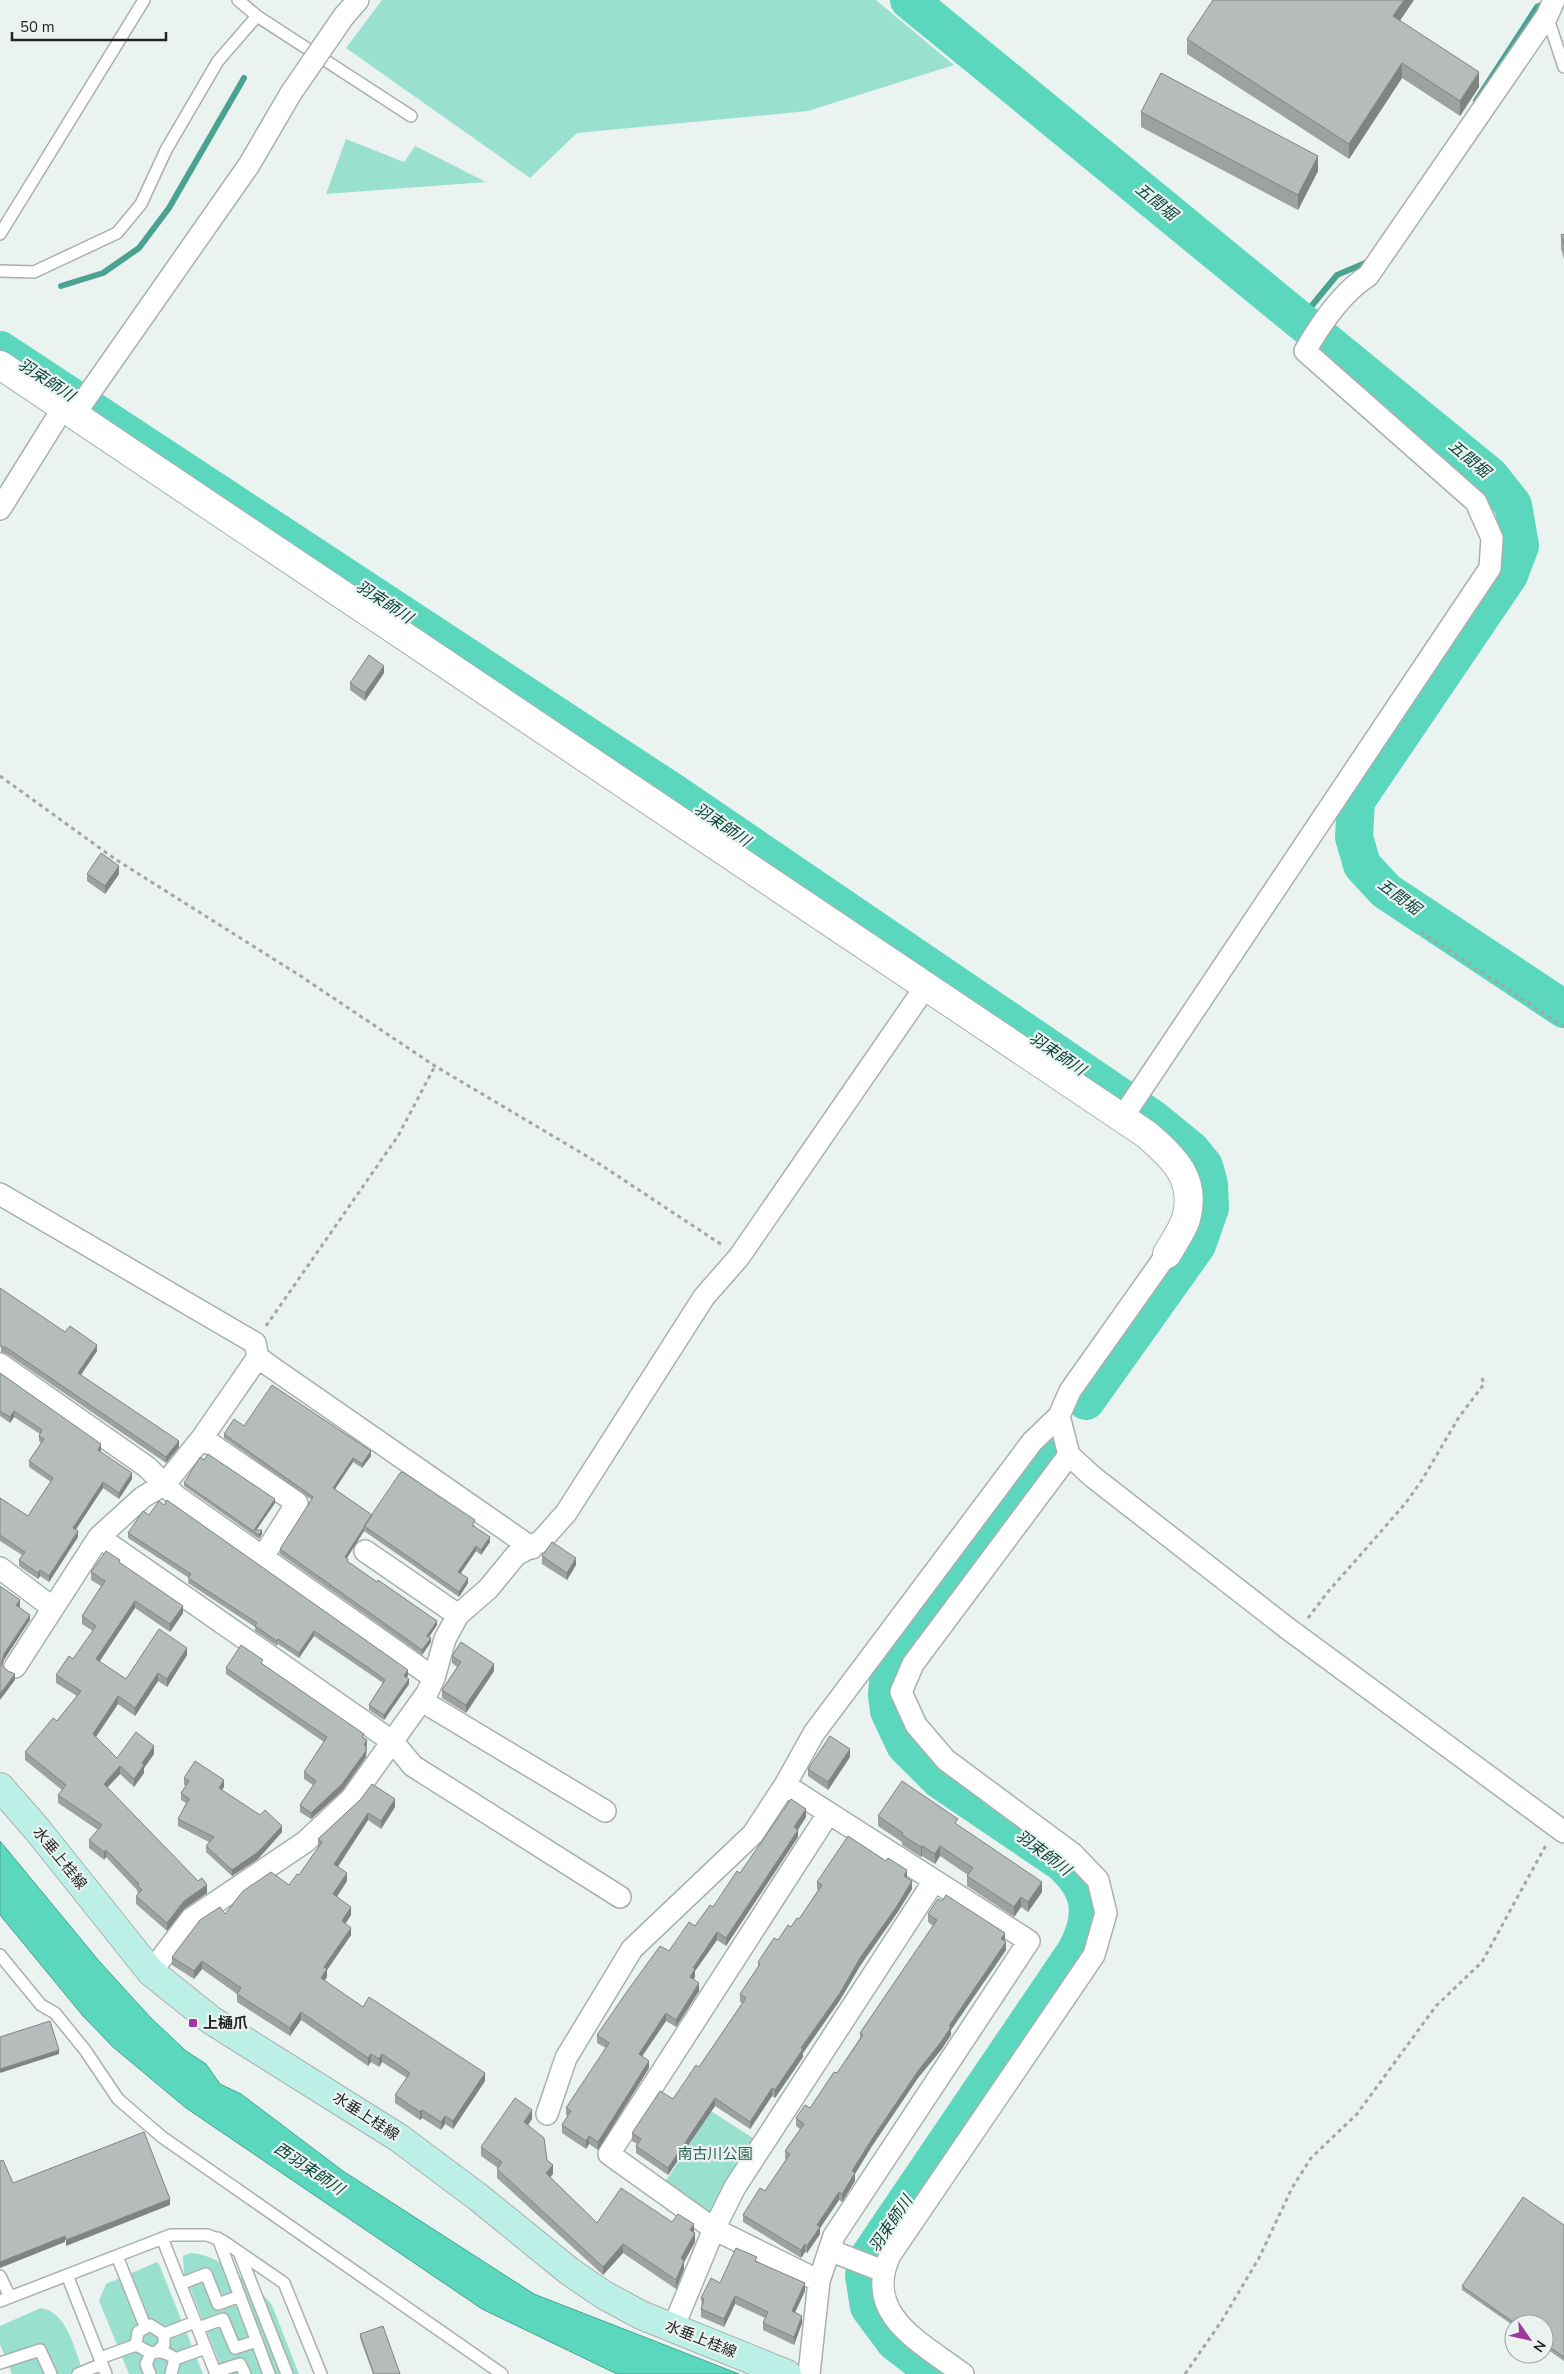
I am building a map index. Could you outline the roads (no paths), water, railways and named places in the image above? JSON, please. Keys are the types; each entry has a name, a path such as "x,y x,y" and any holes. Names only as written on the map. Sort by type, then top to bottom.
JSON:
{"main road":[{"name":"水垂上桂線","path":"0,1788 36,1828 151,1972 211,2020 399,2138 478,2197 569,2271 604,2295 673,2328 787,2374"}],"street":[{"path":"0,509 69,411 249,165 291,93 344,16 358,0"},
{"path":"1122,1118 1490,568 1492,538 1476,502 1305,351 1332,312 1358,282 1368,276 1551,8"},
{"path":"0,365 1122,1118 1170,1155 1182,1171 1189,1194 1185,1220 1167,1254 1070,1390 1059,1416 1032,1442 814,1733 785,1785 753,1834 632,1949 566,2058 547,2114"},
{"path":"151,1972 190,1919 305,1842 351,1799 422,1701 434,1678 445,1639 458,1615 488,1589 516,1555 532,1548 566,1512 704,1297 739,1257 926,986"},
{"path":"0,1194 257,1350 532,1548"},
{"path":"15,1667 99,1537 143,1496 165,1484 202,1438 257,1350"},
{"path":"0,1364 147,1467 176,1496 434,1678"},
{"path":"1059,1416 1069,1455 1093,1477 1296,1634 1560,1829"},
{"path":"202,1438 297,1503 262,1558"},
{"path":"964,2374 893,2318 882,2294 882,2271 890,2256 1094,1955 1106,1913 1098,1880 1073,1854 946,1760 916,1725 902,1692 913,1664 1069,1455"},
{"path":"99,1537 393,1742 413,1766 620,1897"},
{"path":"364,1551 458,1615"},
{"path":"0,1568 54,1608"},
{"path":"422,1701 605,1811"},
{"path":"785,1785 1029,1941 834,2236 819,2281 808,2374"},
{"path":"819,2281 714,2229 608,2154 828,1814"},
{"path":"673,2328 714,2229 736,2187 934,1881"},
{"path":"829,2250 882,2271"}],"lane":[{"path":"0,234 144,0"},
{"path":"238,0 257,16 411,116"},
{"path":"1551,8 1564,67"},
{"path":"0,272 34,272 117,233 140,204 166,150 218,61 257,16"},
{"path":"0,1955 41,2005 55,2013 85,2050 118,2099 162,2137 502,2374"},
{"path":"0,2276 5,2299 171,2235 207,2235 218,2238 284,2283 321,2374"},
{"path":"162,2238 216,2373 240,2364 244,2374"},
{"path":"218,2238 269,2374"},
{"path":"239,2252 287,2374"},
{"path":"117,2256 145,2326"},
{"path":"180,2284 206,2274 218,2304 240,2296"},
{"path":"67,2275 103,2365"},
{"path":"136,2345 138,2332 145,2326 150,2325 164,2334 223,2319 235,2348 257,2341"},
{"path":"150,2374 146,2364 154,2352 164,2345 164,2334"},
{"path":"78,2374 103,2365 136,2345"},
{"path":"136,2345 154,2352 166,2352 175,2359"},
{"path":"175,2359 206,2348"},
{"path":"0,2363 40,2350 51,2374"},
{"path":"171,2374 175,2359"},
{"path":"0,2370 1,2374"}],"water":[{"name":"西羽束師川","path":"0,1841 99,1961 150,2017 186,2051 206,2064 220,2084 241,2094 343,2171 534,2294 739,2374 617,2374 482,2309 186,2108 113,2047 83,2016 0,1915"}],"waterway":[{"name":"五間堀","path":"909,0 1490,476 1513,505 1520,546 1509,575 1356,801 1354,837 1362,865 1386,891 1564,1009"},
{"path":"1476,101 1537,7 1547,2"},
{"path":"61,286 103,273 139,248 169,208 244,78"},
{"path":"1300,320 1337,275 1370,261"},
{"name":"羽束師川","path":"0,350 671,791 1153,1119 1191,1150 1204,1166 1209,1184 1210,1208 1197,1245 1086,1401"},
{"name":"羽束師川","path":"937,2374 895,2342 869,2307 864,2275 870,2255 1076,1951 1086,1926 1088,1914 1087,1903 1079,1882 1061,1862 940,1780 905,1745 889,1711 888,1682 897,1660 1044,1457"}],"place":[{"name":"上樋爪","path":"193,2023"}],"park label":[{"name":"南古川公園","path":"715,2154"}]}
